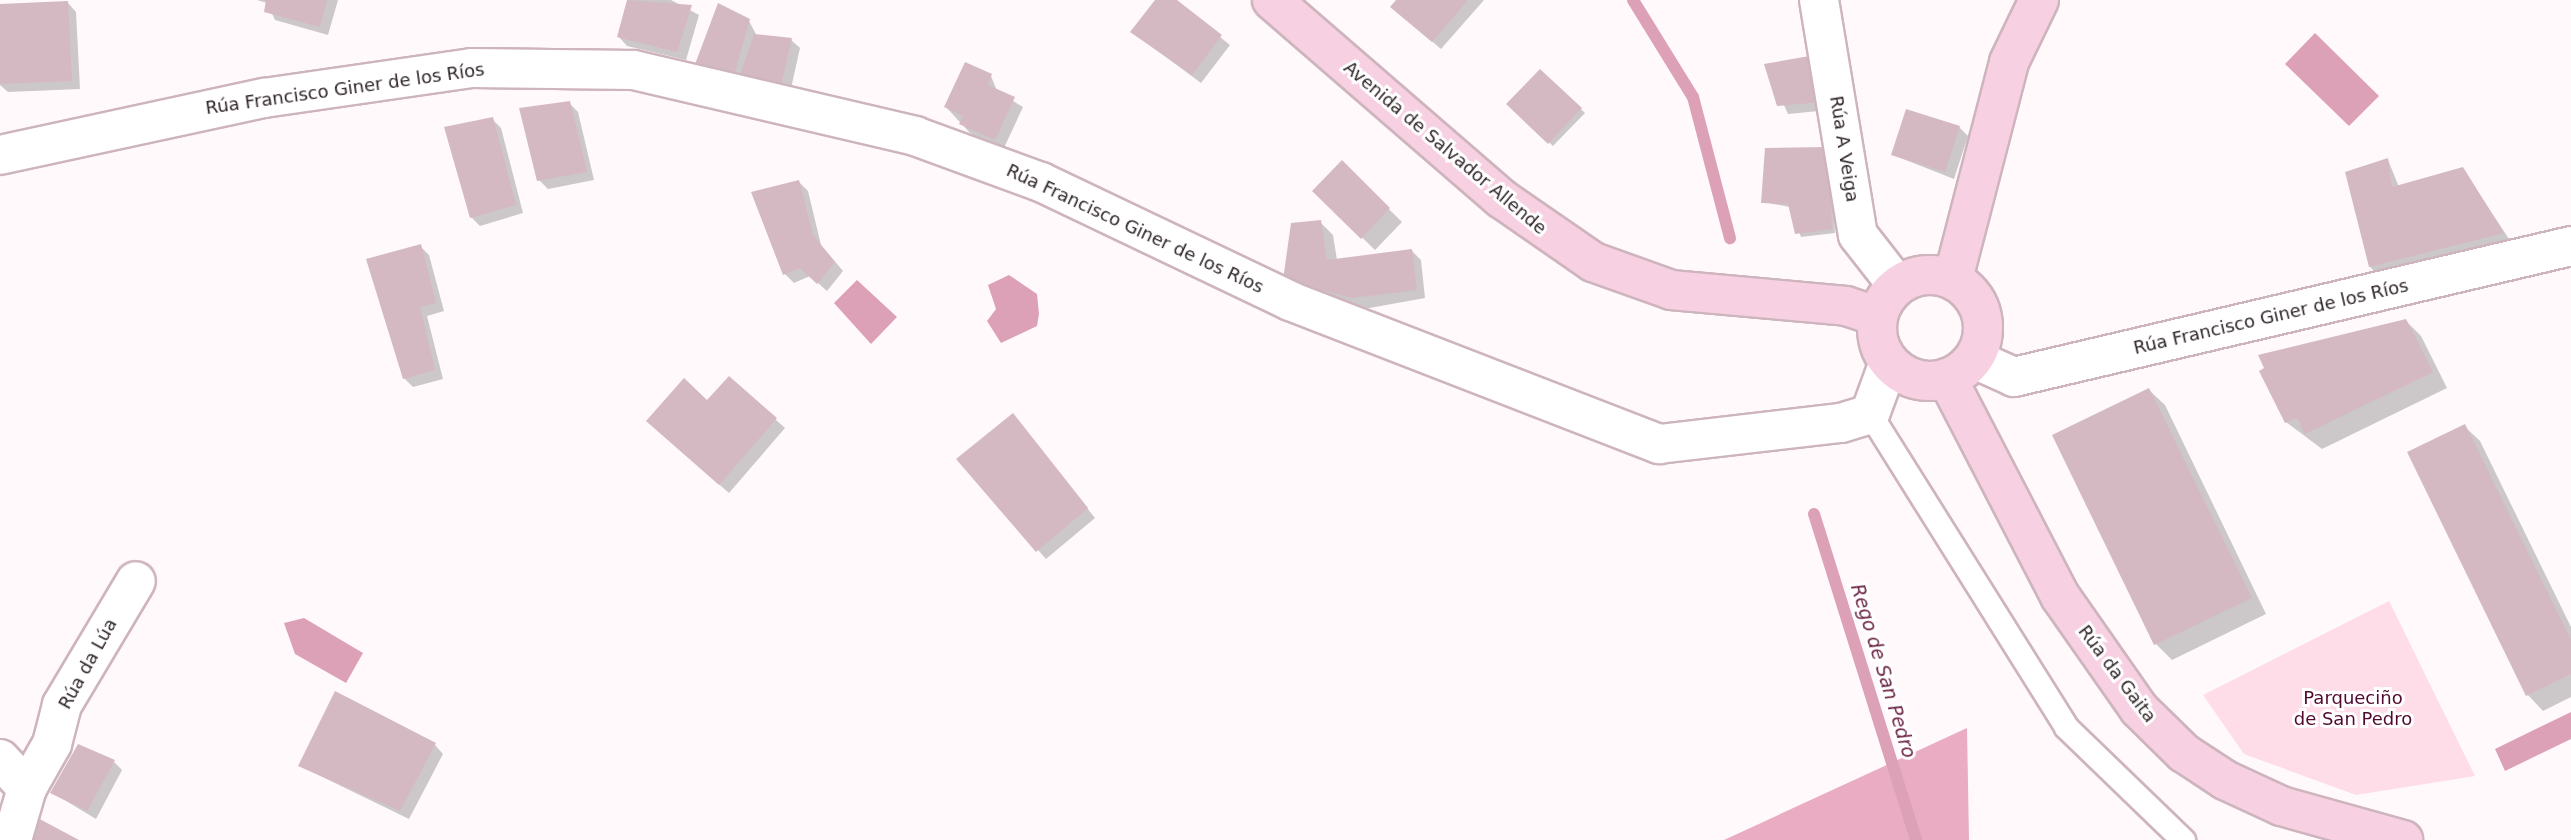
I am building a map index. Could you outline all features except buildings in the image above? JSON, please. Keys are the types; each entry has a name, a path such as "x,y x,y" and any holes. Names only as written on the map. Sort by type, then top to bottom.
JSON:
{"street":[{"name":"Rúa A Veiga","path":"1819,0 1858,235 1887,301"},
{"path":"1953,279 2010,62 2039,0"},
{"name":"Avenida de Salvador Allende","path":"1276,1 1557,242 1630,279 1711,296 1846,306 1887,301"},
{"name":"Rúa Francisco Giner de los Ríos","path":"0,155 264,98 472,68 634,69 928,140 1041,182 1290,301 1659,444 1841,423 1870,414"},
{"name":"Rúa Francisco Giner de los Ríos","path":"1961,369 2014,377 2571,246"},
{"path":"1924,275 1953,279 1979,305 1983,323 1961,369 1916,379 1889,362 1876,332 1887,301 1924,275"},
{"path":"1870,414 1889,362"},
{"name":"Rúa da Gaita","path":"1961,369 2054,584 2139,709 2184,753 2225,780 2281,806 2403,840"},
{"name":"Rúa da Lúa","path":"12,840 27,788 52,744 62,705 136,580"},
{"path":"0,759 27,788"}],"lane":[{"path":"1870,414 2066,727 2183,840"}],"green space":[{"name":"Parqueciño de San Pedro","path":"2389,601 2475,776 2356,795 2244,754 2203,695"}],"shaded area":[{"path":"2315,33 2379,96 2349,126 2285,64"},
{"path":"1009,275 1037,294 1039,314 1037,326 1001,343 987,321 996,309 988,285"},
{"path":"857,280 897,317 871,344 834,303"},
{"path":"304,618 363,653 346,683 295,654 284,623"},
{"path":"2571,712 2571,739 2505,771 2495,749"},
{"path":"1967,728 1969,840 1724,840"}],"waterway":[{"name":"Rego de San Pedro","path":"1633,0 1693,97 1730,238"},
{"name":"Rego de San Pedro","path":"1814,514 1916,840"}]}
